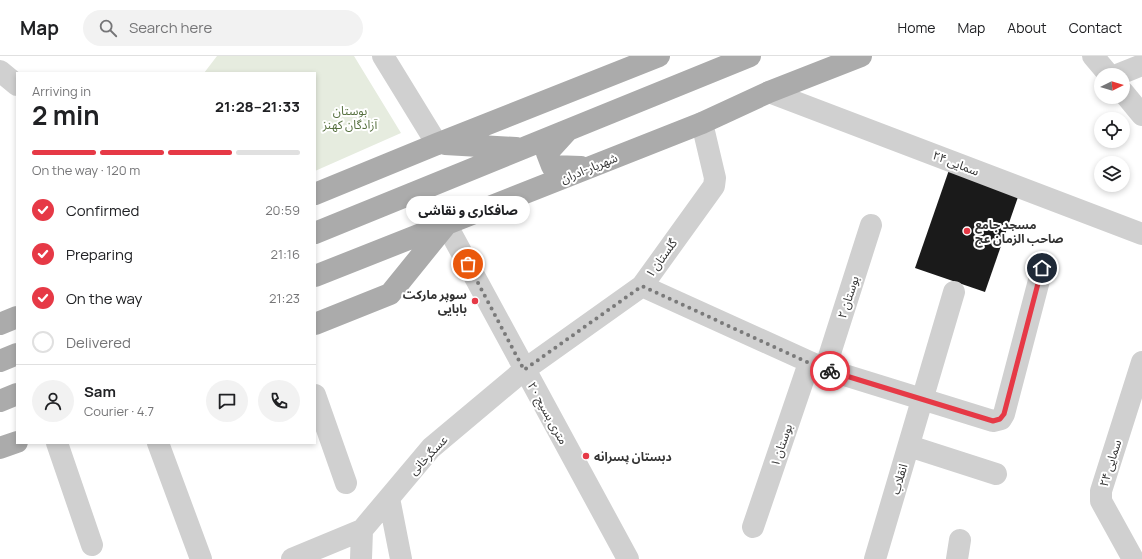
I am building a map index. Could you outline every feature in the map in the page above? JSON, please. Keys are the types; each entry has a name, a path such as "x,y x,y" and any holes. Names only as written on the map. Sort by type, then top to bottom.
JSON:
{"main road":[{"path":"316,194 659,56"},
{"path":"316,233 750,56"},
{"name":"شهریار-ادران","path":"316,276 702,123 769,92 861,56"},
{"path":"567,130 548,153 552,166 589,168"},
{"path":"437,144 523,148"},
{"path":"316,324 390,294 446,224"},
{"path":"0,324 16,317"},
{"path":"0,361 16,354"},
{"path":"0,401 16,394"},
{"path":"0,448 16,442"}],"street":[{"path":"383,56 437,144"},
{"path":"1093,56 1103,68"},
{"path":"1130,70 1142,65"},
{"path":"0,71 16,84"},
{"name":"سمایی ۲۴","path":"769,92 1142,234"},
{"path":"1130,100 1142,115"},
{"name":"گلستان ۱","path":"524,370 642,286 716,181 702,123"},
{"name":"۲۰ متری بسیج","path":"446,224 628,559"},
{"name":"بوستان ۲","path":"817,366 871,225"},
{"path":"642,286 817,366 993,421 1000,419 1004,414 1042,268"},
{"name":"انقلاب","path":"875,559 954,292"},
{"name":"سمایی ۲۴","path":"1133,559 1101,501 1101,491 1142,362"},
{"name":"بوستان ۱","path":"753,527 817,366"},
{"name":"عسگرخانی","path":"362,530 431,448 524,370"},
{"path":"316,398 346,483"},
{"path":"57,444 92,545"},
{"path":"158,444 201,559"},
{"path":"909,446 996,474"},
{"path":"389,498 400,559"},
{"path":"292,559 362,530 361,559"}],"green space":[{"name":"بوستان آزادگان کهنز","path":"217,56 354,56 401,133 316,171 316,72 205,72"}],"building":[{"name":"مسجد جامع صاحب الزمان عج","path":"949,170 1019,194 985,292 915,268"}],"way so far":[{"path":"468,264 524,370 642,286 809,363 830,371"}],"place":[{"name":"مسجد جامع صاحب الزمان عج","path":"967,231"},
{"name":"صافکاری و نقاشی","path":"468,264"},
{"name":"سوپر مارکت بابایی","path":"475,301"},
{"name":"دبستان پسرانه","path":"586,456"}],"route":[{"path":"830,371 993,421 1000,419 1004,414 1042,268"}]}
